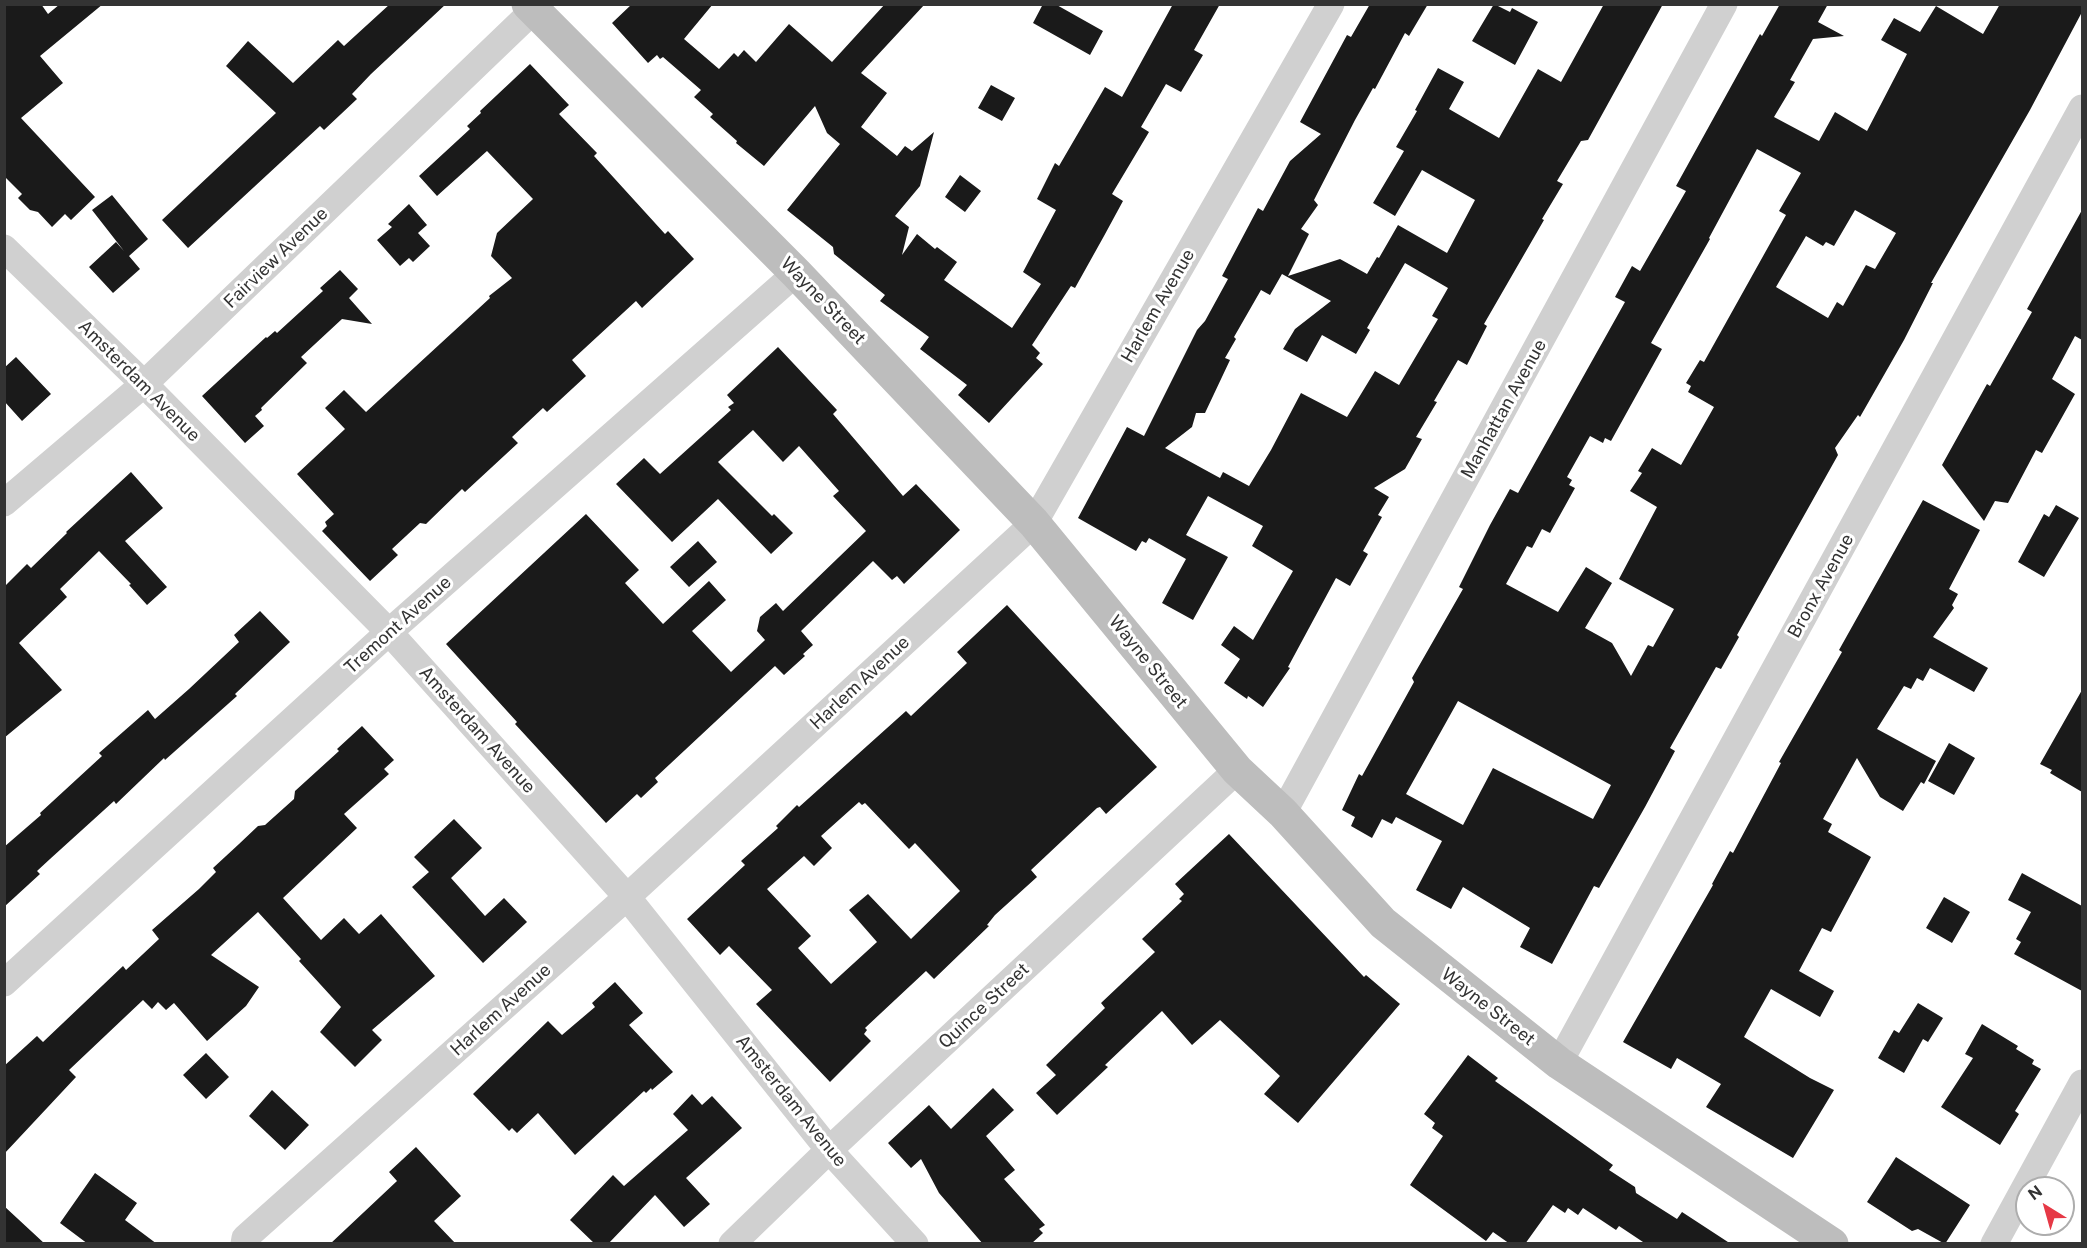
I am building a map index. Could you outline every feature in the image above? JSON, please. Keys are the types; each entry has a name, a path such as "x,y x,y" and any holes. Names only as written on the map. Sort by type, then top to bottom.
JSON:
{"street":[{"name":"Harlem Avenue","path":"244,1244 245,1238 627,897 1034,523 1331,4"},
{"name":"Manhattan Avenue","path":"1283,813 1725,4"},
{"name":"Wayne Street","path":"534,7 796,273 1034,523 1237,770 1283,813 1383,923 1559,1063 1832,1244"},
{"name":"Fairview Avenue","path":"4,503 144,384 534,7"},
{"name":"Bronx Avenue","path":"1559,1063 2082,108"},
{"name":"Amsterdam Avenue","path":"4,248 144,384 389,633 627,897 829,1150 915,1244"},
{"name":"Tremont Avenue","path":"4,982 389,633 796,273"},
{"name":"Quince Street","path":"732,1244 829,1150 1237,770"},
{"path":"1994,1244 2082,1083"}],"building":[{"path":"4,4 41,4 48,14 60,4 103,4 40,56 63,83 21,118 95,197 71,220 65,214 52,227 38,212 30,210 18,198 22,194 4,176"},
{"path":"390,4 446,4 352,94 357,99 324,130 320,126 188,248 162,220 276,113 226,66 248,41 293,83 338,40 344,46"},
{"path":"632,4 713,4 684,39 719,69 734,53 738,57 744,50 756,62 789,24 832,62 885,4 925,4 861,73 887,93 861,127 897,156 905,146 912,151 934,132 920,186 895,216 909,227 902,255 917,234 935,249 937,247 957,262 944,280 1012,328 1041,284 1023,272 1056,210 1037,199 1055,163 1059,166 1105,87 1122,97 1173,4 1220,4 1194,50 1203,55 1181,92 1166,84 1141,127 1149,132 1112,194 1123,201 1104,236 1075,288 1071,286 1032,345 1040,353 1036,358 1043,364 989,423 958,395 967,385 920,349 929,337 880,301 885,295 834,254 833,247 787,210 840,144 827,133 815,106 764,166 710,117 713,114 694,97 701,90 663,57 660,59 657,55 648,63 612,23"},
{"path":"1043,4 1055,4 1103,31 1090,55 1033,23"},
{"path":"1370,4 1428,4 1409,36 1405,33 1375,89 1373,88 1355,120 1314,200 1318,205 1301,229 1309,234 1288,276 1340,259 1367,274 1398,225 1447,253 1475,200 1422,170 1395,216 1373,203 1404,151 1396,147 1438,68 1464,82 1449,109 1499,138 1538,69 1561,82 1604,4 1663,4 1588,140 1581,141 1557,181 1563,184 1484,324 1487,326 1467,365 1458,360 1434,401 1437,402 1416,437 1422,439 1405,469 1374,488 1389,497 1378,515 1382,517 1363,551 1368,554 1350,586 1336,578 1288,667 1290,668 1263,707 1224,683 1240,659 1221,645 1234,626 1253,640 1293,571 1252,546 1263,526 1208,496 1186,535 1228,557 1193,620 1162,603 1186,559 1149,538 1146,543 1142,541 1136,551 1078,518 1127,427 1144,436 1197,330 1205,321 1228,279 1222,276 1258,208 1263,211 1290,161 1321,134 1300,122 1347,35 1351,37","holes":["1405,263 1448,288 1432,316 1438,319 1399,385 1375,371 1347,417 1301,393 1249,486 1223,472 1220,478 1165,448 1192,427 1196,413 1205,413 1230,360 1225,358 1236,339 1234,337 1261,290 1270,295 1282,274 1331,301 1295,329 1283,349 1307,362 1322,335 1356,354 1370,330 1367,328"]},
{"path":"1494,4 1510,12 1512,8 1538,22 1515,65 1472,41"},
{"path":"1780,4 1828,4 1818,22 1844,36 1813,39 1790,80 1795,82 1774,117 1819,141 1835,112 1867,131 1907,54 1881,40 1894,18 1920,32 1936,6 1983,34 2000,4 2082,4 2082,12 2030,110 1931,283 1933,283 1904,340 1860,417 1858,415 1835,448 1838,455 1737,635 1739,637 1721,669 1716,667 1670,748 1675,751 1645,807 1599,888 1594,886 1552,964 1520,947 1530,928 1463,887 1451,909 1416,890 1442,841 1396,817 1392,824 1382,819 1372,838 1351,826 1355,817 1342,810 1359,774 1362,776 1414,682 1412,678 1463,589 1459,587 1510,489 1518,493 1625,302 1615,297 1632,266 1640,271 1686,191 1676,186 1760,34 1762,36","holes":["1757,149 1801,173 1779,211 1786,215 1704,362 1700,360 1686,383 1691,386 1688,392 1714,407 1681,465 1652,448 1638,471 1642,473 1630,491 1657,507 1619,579 1674,609 1653,647 1648,645 1631,676 1612,643 1585,628 1612,583 1586,567 1558,612 1506,584 1527,546 1532,548 1542,529 1550,533 1575,488 1569,485 1572,480 1567,477 1590,436 1603,443 1605,438 1611,441 1662,349 1651,343","1855,210 1896,233 1875,269 1866,265 1843,306 1837,302 1828,318 1776,287 1806,236 1823,246 1826,242 1834,246","1458,701 1611,785 1593,819 1493,768 1463,825 1406,794"]},
{"path":"530,64 569,105 559,114 597,153 594,156 665,234 668,231 694,259 642,308 636,301 572,360 586,376 547,412 543,408 512,437 518,443 465,492 462,489 426,524 420,523 392,549 398,555 370,581 322,531 327,526 325,522 334,514 297,474 345,429 325,408 344,390 366,412 490,298 489,296 512,278 491,256 497,233 533,199 487,151 437,196 419,176 470,129 467,126 481,113 480,111"},
{"path":"991,85 1015,98 1002,121 978,108"},
{"path":"960,175 981,191 965,212 945,197"},
{"path":"112,195 148,239 129,256 140,269 113,293 89,267 116,242 124,251 92,210"},
{"path":"409,204 427,225 418,233 430,246 413,262 409,258 400,266 377,240 392,227 388,224"},
{"path":"2082,210 2082,340 2075,336 2052,379 2075,394 2042,453 2036,450 2008,503 1995,501 1984,521 1942,465 1987,384 1990,386 2032,312 2027,309"},
{"path":"340,270 358,289 349,298 372,324 342,319 301,357 307,363 261,408 262,410 255,416 264,426 245,443 202,396 266,337 275,331 277,333 323,291 320,288"},
{"path":"778,347 837,410 833,414 903,496 916,484 960,530 904,584 897,576 892,580 873,561 801,631 813,645 803,654 805,656 784,675 775,666 655,778 658,782 641,798 637,794 606,823 515,724 517,722 446,644 586,514 639,570 625,583 663,624 709,581 726,600 692,631 731,672 765,640 757,631 760,617 776,603 783,611 866,531 833,496 839,491 799,446 783,462 753,430 718,462 772,516 774,514 793,533 771,554 718,499 672,542 616,484 644,458 660,474 731,410 728,407 734,403 727,395"},
{"path":"16,357 51,394 22,421 4,401 4,368"},
{"path":"131,472 163,508 125,541 167,587 147,605 129,585 131,584 99,551 60,589 67,597 19,643 62,690 4,738 4,587 27,564 31,568"},
{"path":"1923,500 1980,530 1949,589 1958,594 1952,605 1954,608 1933,637 1988,668 1974,692 1930,668 1923,681 1917,678 1911,689 1904,686 1877,729 1936,761 1924,784 1921,782 1903,811 1880,797 1857,758 1823,819 1832,824 1828,832 1871,857 1831,932 1822,928 1799,971 1834,991 1820,1017 1771,989 1744,1037 1810,1078 1834,1090 1793,1158 1706,1107 1721,1084 1677,1058 1671,1069 1623,1042 1730,851 1733,853 1781,763 1779,762 1842,652 1839,650"},
{"path":"2056,505 2079,518 2044,577 2018,562 2044,514 2049,517"},
{"path":"698,541 717,562 689,587 670,567"},
{"path":"1007,605 1157,767 1106,814 1100,807 1097,808 1031,870 1037,877 995,915 987,925 989,926 934,979 926,971 865,1028 867,1030 864,1034 871,1041 830,1082 756,1004 772,990 729,946 720,955 687,919 745,865 741,861 778,828 776,826 797,805 799,807 906,711 911,716 967,663 957,652","holes":["859,802 862,805 865,803 909,849 915,843 960,891 911,939 868,894 849,910 877,942 831,984 798,948 811,936 767,889 804,856 814,866 832,848 821,836"]},
{"path":"260,611 290,642 235,694 237,696 165,760 164,758 116,804 114,801 37,871 40,874 4,907 4,847 102,756 99,753 148,710 155,719 189,689 239,642 234,635"},
{"path":"2082,690 2082,792 2050,773 2052,770 2040,764"},
{"path":"362,726 394,760 384,769 389,774 344,814 357,828 283,898 321,940 344,918 359,934 381,914 435,976 372,1030 382,1040 355,1067 320,1032 341,1007 258,912 211,955 259,987 246,1006 207,1041 174,1003 166,1010 158,1002 152,1009 143,1000 69,1070 76,1077 4,1154 4,1066 37,1036 43,1042 123,966 126,970 159,939 152,930 199,889 216,872 213,868 258,826 265,825 294,799 295,791 339,751 337,749"},
{"path":"1949,743 1975,758 1954,795 1928,781"},
{"path":"454,819 482,848 451,878 485,916 504,898 527,922 483,963 412,887 429,872 414,857"},
{"path":"1229,834 1364,977 1366,975 1400,1004 1298,1123 1264,1094 1280,1076 1220,1020 1192,1045 1162,1011 1057,1115 1036,1093 1056,1075 1046,1065 1105,1008 1101,1003 1155,952 1142,939 1182,901 1179,899 1184,894 1175,884"},
{"path":"2022,873 2082,906 2082,991 2014,954 2021,942 2016,939 2031,912 2008,900"},
{"path":"1944,897 1970,912 1952,943 1926,928"},
{"path":"615,982 643,1013 629,1025 673,1072 652,1090 651,1088 646,1093 644,1091 575,1155 538,1113 517,1133 512,1128 509,1131 473,1094 548,1021 562,1035 595,1007 592,1003"},
{"path":"1918,1003 1943,1018 1928,1042 1923,1039 1904,1073 1878,1058 1894,1030 1899,1033"},
{"path":"1982,1024 2018,1046 2016,1049 2034,1060 2032,1064 2041,1069 2015,1111 2019,1114 2000,1145 1941,1107 1973,1058 1965,1054"},
{"path":"206,1053 229,1077 206,1099 183,1075"},
{"path":"1468,1055 1498,1078 1495,1081 1613,1165 1609,1170 1635,1187 1636,1193 1677,1219 1682,1212 1731,1244 1646,1244 1619,1226 1616,1230 1583,1208 1578,1215 1568,1208 1565,1213 1553,1205 1525,1244 1510,1244 1493,1232 1486,1241 1410,1185 1443,1136 1432,1128 1435,1123 1424,1114"},
{"path":"993,1088 1014,1110 986,1136 1015,1170 1004,1179 1045,1225 1039,1229 1043,1233 1031,1244 983,1244 939,1193 921,1159 911,1168 888,1143 929,1105 951,1129"},
{"path":"272,1090 309,1125 285,1150 249,1116"},
{"path":"692,1094 702,1105 712,1096 742,1128 686,1178 710,1204 684,1227 655,1195 608,1244 595,1244 570,1220 613,1175 624,1186 688,1130 673,1114"},
{"path":"416,1147 461,1196 434,1221 456,1244 330,1244 397,1181 389,1172"},
{"path":"1896,1157 1970,1205 1945,1244 1918,1229 1912,1231 1867,1202"},
{"path":"95,1173 137,1203 125,1220 157,1244 88,1244 60,1223"},
{"path":"4,1206 45,1244 4,1244"}]}
